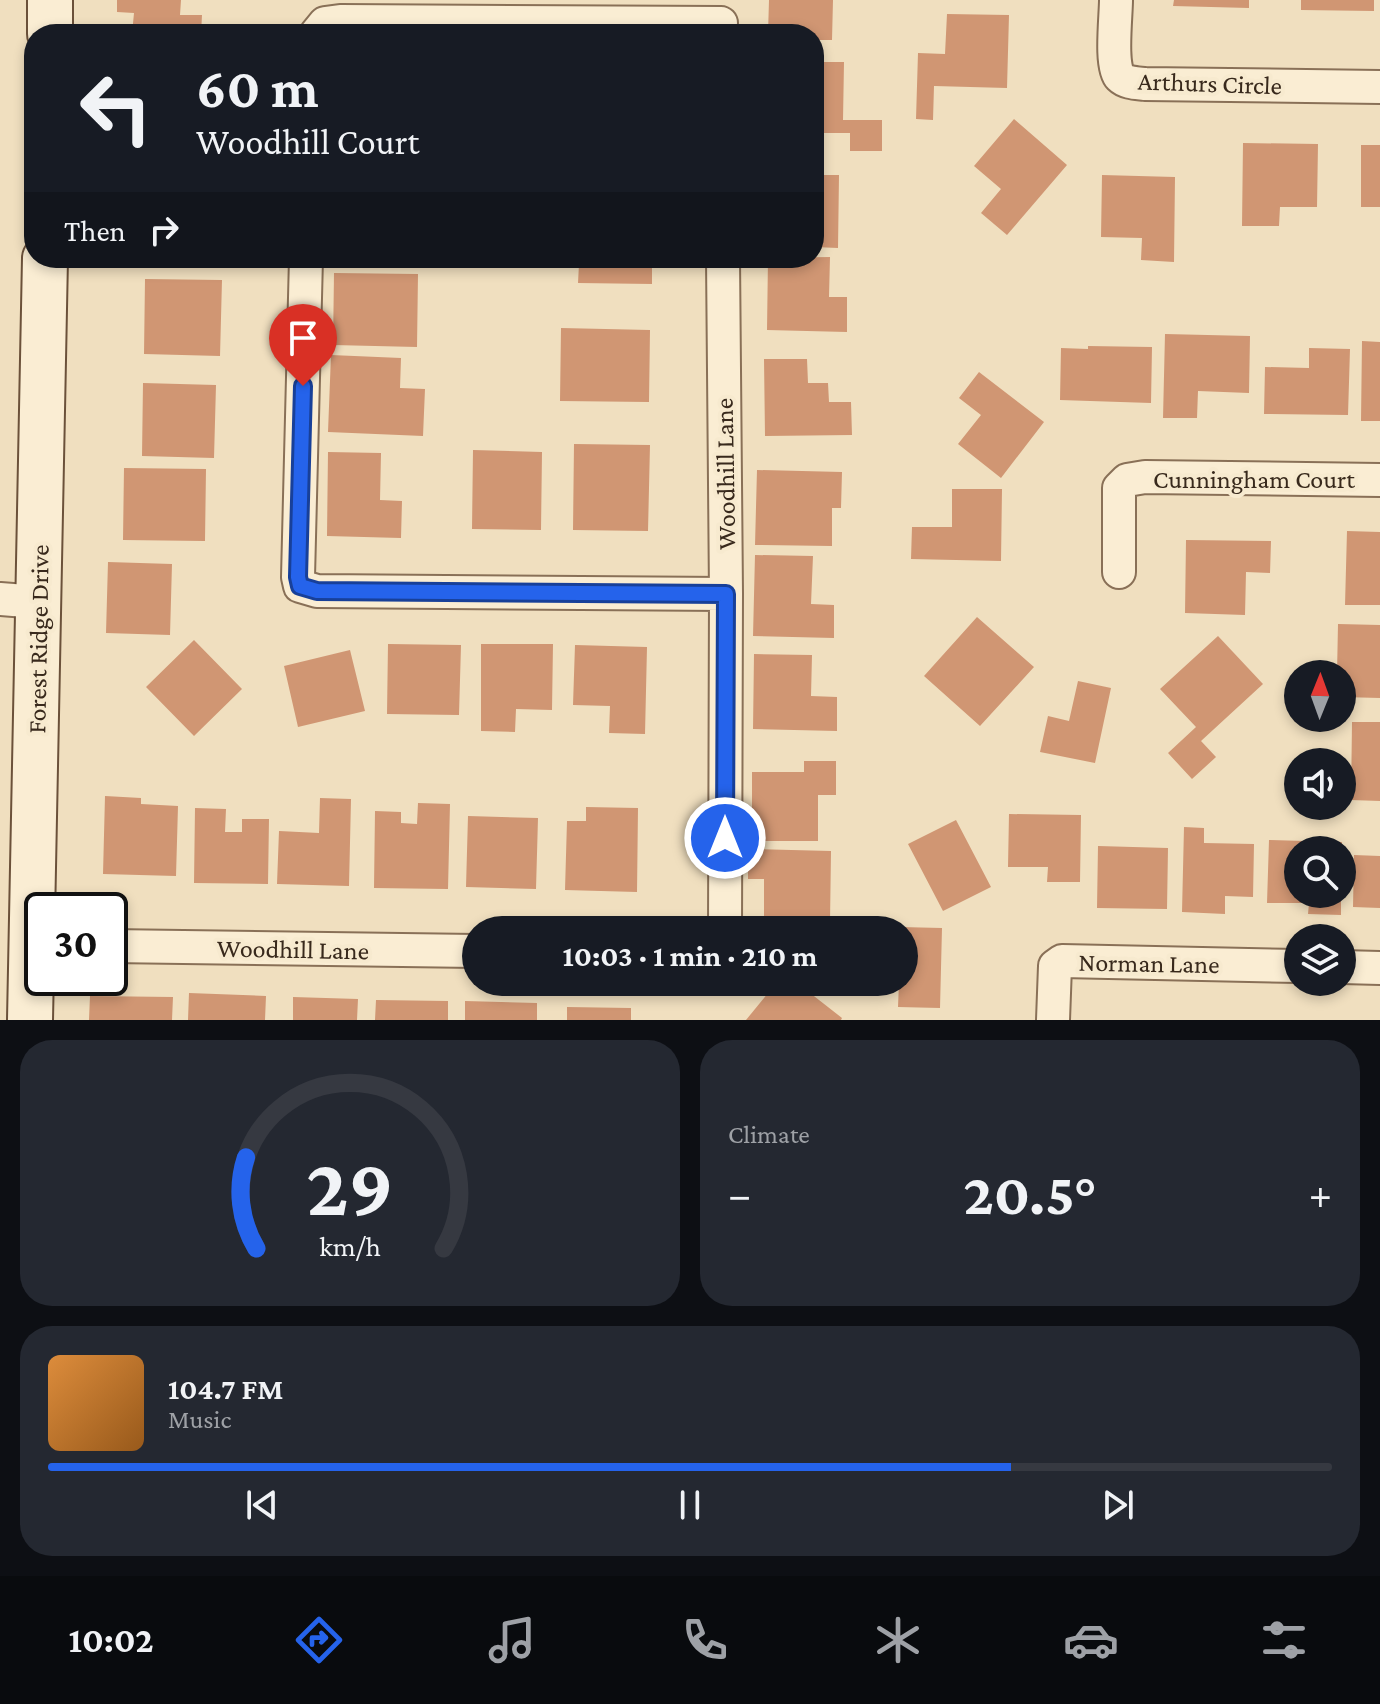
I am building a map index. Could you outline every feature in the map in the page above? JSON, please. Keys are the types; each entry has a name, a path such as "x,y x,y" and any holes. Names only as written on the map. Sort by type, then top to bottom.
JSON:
{"main road":[{"path":"50,0 50,24"},
{"name":"Forest Ridge Drive","path":"34,892 19,600 44,268"},
{"name":"Forest Ridge Drive","path":"30,1020 32,996"}],"street":[{"name":"Arthurs Circle","path":"1116,0 1115,62 1117,75 1124,80 1145,84 1380,87"},
{"path":"324,24 340,21 721,19"},
{"path":"306,268 300,586 317,591 726,594"},
{"name":"Woodhill Lane","path":"723,268 725,916"},
{"name":"Cunningham Court","path":"1119,572 1119,488 1127,480 1145,477 1380,480"},
{"name":"Woodhill Lane","path":"128,946 462,951"},
{"name":"Norman Lane","path":"1053,1020 1055,966 1062,961 1284,966"},
{"path":"1356,967 1380,968"}],"building":[{"path":"117,0 181,0 180,15 202,15 202,24 133,24 134,13 117,12"},
{"path":"769,0 833,0 832,40 824,40 824,24 768,24"},
{"path":"1174,0 1249,0 1249,8 1173,6"},
{"path":"1301,0 1374,0 1374,11 1301,10"},
{"path":"947,14 1009,15 1007,88 934,86 933,120 916,119 918,53 945,54"},
{"path":"824,62 844,62 843,120 882,120 882,151 850,151 850,133 824,133"},
{"path":"1014,119 1067,165 1007,235 981,213 1001,189 974,166"},
{"path":"1243,143 1318,144 1317,207 1280,207 1279,226 1242,226"},
{"path":"1361,145 1380,145 1380,207 1361,207"},
{"path":"824,175 839,175 838,248 824,247"},
{"path":"1102,175 1175,177 1174,262 1141,260 1142,238 1101,237"},
{"path":"824,257 830,257 829,297 847,297 847,332 767,330 768,268 824,268"},
{"path":"579,268 652,268 652,284 578,283"},
{"path":"334,273 418,274 417,347 333,345"},
{"path":"145,279 222,280 220,356 144,354"},
{"path":"561,328 650,330 649,402 560,401"},
{"path":"1165,334 1250,336 1249,393 1198,391 1197,418 1163,418"},
{"path":"1362,341 1380,342 1380,421 1361,421"},
{"path":"1088,346 1152,347 1151,403 1060,400 1061,348 1088,349"},
{"path":"1309,348 1350,349 1348,415 1264,414 1265,367 1309,368"},
{"path":"331,355 401,358 400,388 425,389 423,436 328,432"},
{"path":"764,359 807,359 808,383 828,383 829,402 851,402 852,435 765,436"},
{"path":"979,372 1044,422 1001,478 958,444 981,415 959,398"},
{"path":"143,383 216,385 214,458 142,456"},
{"path":"574,444 650,445 648,531 573,530"},
{"path":"473,450 542,452 541,530 472,529"},
{"path":"328,452 381,453 380,500 402,501 401,538 327,536"},
{"path":"124,468 206,469 205,541 123,540"},
{"path":"757,470 842,472 841,508 832,508 832,546 755,545"},
{"path":"952,489 1002,489 1001,561 911,559 912,527 952,527"},
{"path":"1347,531 1380,532 1380,605 1345,605"},
{"path":"1186,540 1271,541 1270,573 1246,572 1245,615 1185,613"},
{"path":"755,555 813,556 811,604 834,605 834,638 753,636"},
{"path":"108,562 172,564 170,635 106,633"},
{"path":"977,617 1034,667 980,726 924,676"},
{"path":"1338,624 1380,625 1380,698 1356,697 1356,660 1337,660"},
{"path":"1218,636 1263,684 1201,741 1216,757 1192,779 1168,753 1196,727 1160,689"},
{"path":"194,640 242,689 194,736 146,687"},
{"path":"388,644 461,645 459,715 387,714"},
{"path":"481,644 553,644 552,710 516,709 515,732 481,731"},
{"path":"575,645 647,647 645,734 609,733 610,706 573,705"},
{"path":"350,650 365,711 298,727 284,666"},
{"path":"754,654 812,655 811,696 837,697 837,731 753,729"},
{"path":"1078,681 1111,688 1095,763 1040,752 1048,716 1069,721"},
{"path":"1356,722 1380,722 1380,801 1356,800 1356,748 1352,748 1352,732 1356,732"},
{"path":"804,761 836,761 836,795 818,795 818,841 752,841 752,772 804,772"},
{"path":"105,796 141,798 141,804 178,806 176,876 103,874"},
{"path":"320,798 351,799 349,886 277,884 279,831 319,833"},
{"path":"418,803 450,804 448,889 374,888 375,811 401,812 401,823 417,824"},
{"path":"586,807 638,808 637,892 565,890 567,821 586,821"},
{"path":"195,808 226,809 225,832 242,832 242,819 269,819 268,884 194,883"},
{"path":"1009,814 1081,815 1080,882 1047,882 1048,867 1008,867"},
{"path":"468,816 538,818 536,889 466,887"},
{"path":"956,820 991,887 943,911 908,844"},
{"path":"1184,827 1204,828 1204,843 1254,844 1253,897 1225,896 1225,914 1182,912"},
{"path":"1269,840 1284,840 1284,903 1267,903"},
{"path":"1098,846 1168,848 1167,909 1097,908"},
{"path":"748,849 831,851 830,916 764,916 764,879 748,879"},
{"path":"1356,855 1380,856 1380,908 1356,907"},
{"path":"1309,908 1341,908 1341,915 1308,914"},
{"path":"918,927 942,928 940,1008 898,1007 898,996 918,996"},
{"path":"189,993 266,996 265,1020 188,1020"},
{"path":"90,996 173,997 172,1020 89,1020"},
{"path":"766,996 814,996 842,1018 841,1020 746,1020"},
{"path":"293,997 358,999 357,1020 293,1020"},
{"path":"376,1000 448,1001 448,1020 375,1020"},
{"path":"465,1001 537,1003 537,1020 465,1020"},
{"path":"567,1007 631,1008 631,1020 567,1020"}],"route":[{"path":"303,386 300,586 317,591 726,594 725,838"}]}
